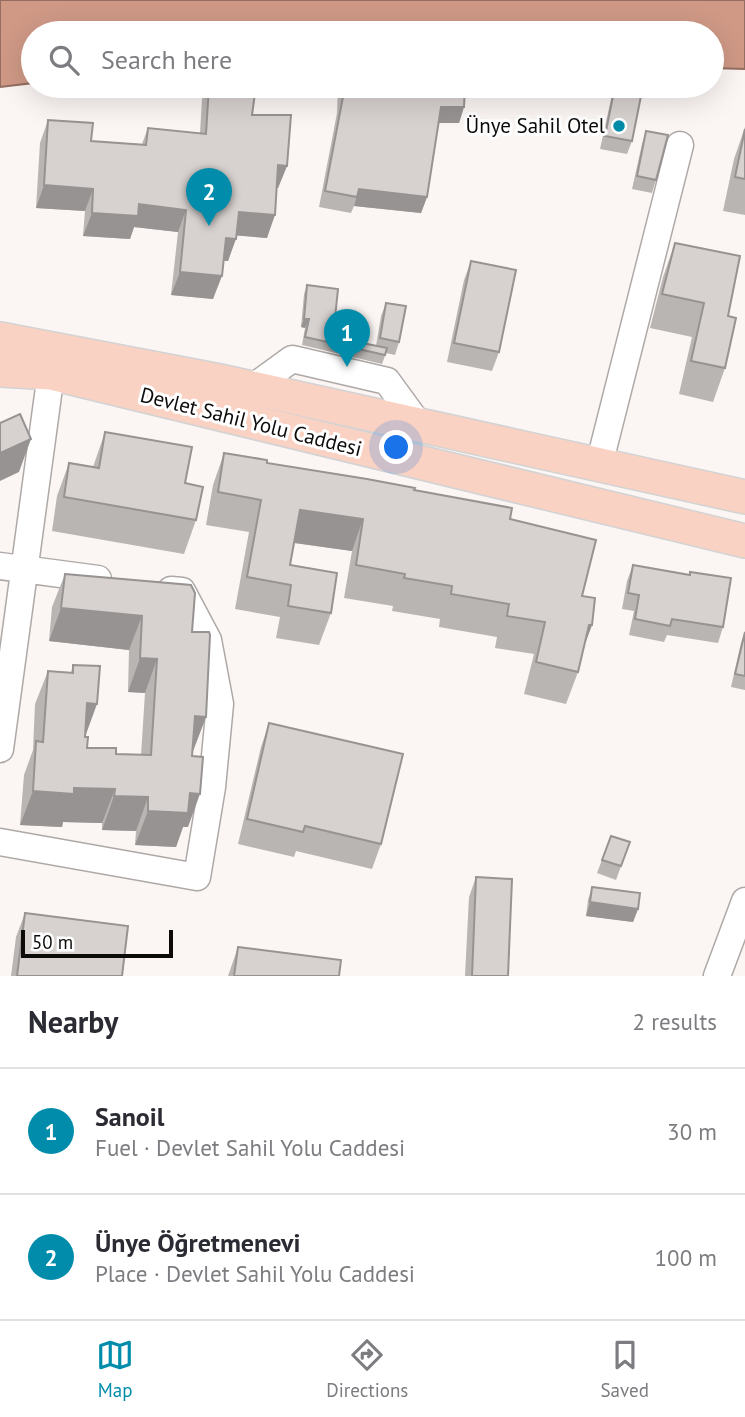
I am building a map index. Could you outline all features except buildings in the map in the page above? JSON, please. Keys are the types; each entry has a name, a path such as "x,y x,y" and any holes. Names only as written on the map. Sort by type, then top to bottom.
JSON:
{"main road":[{"name":"Devlet Sahil Yolu Caddesi","path":"0,339 252,388 745,497"},
{"name":"Devlet Sahil Yolu Caddesi","path":"0,370 51,373 745,541"}],"street":[{"path":"599,465 680,145"},
{"path":"0,750 12,567 51,373"},
{"path":"12,567 116,582"},
{"path":"0,842 197,877 212,787 220,704 208,640 182,591 142,586"},
{"path":"717,976 745,901"}],"shaded area":[{"path":"0,0 745,0 745,69 724,68 724,21 21,21 21,84 0,87"}],"place":[{"name":"Ünye Sahil Otel","path":"619,126"},
{"name":"Ünye Öğretmenevi","path":"209,226"},
{"name":"Sanoil","path":"347,367"}]}
